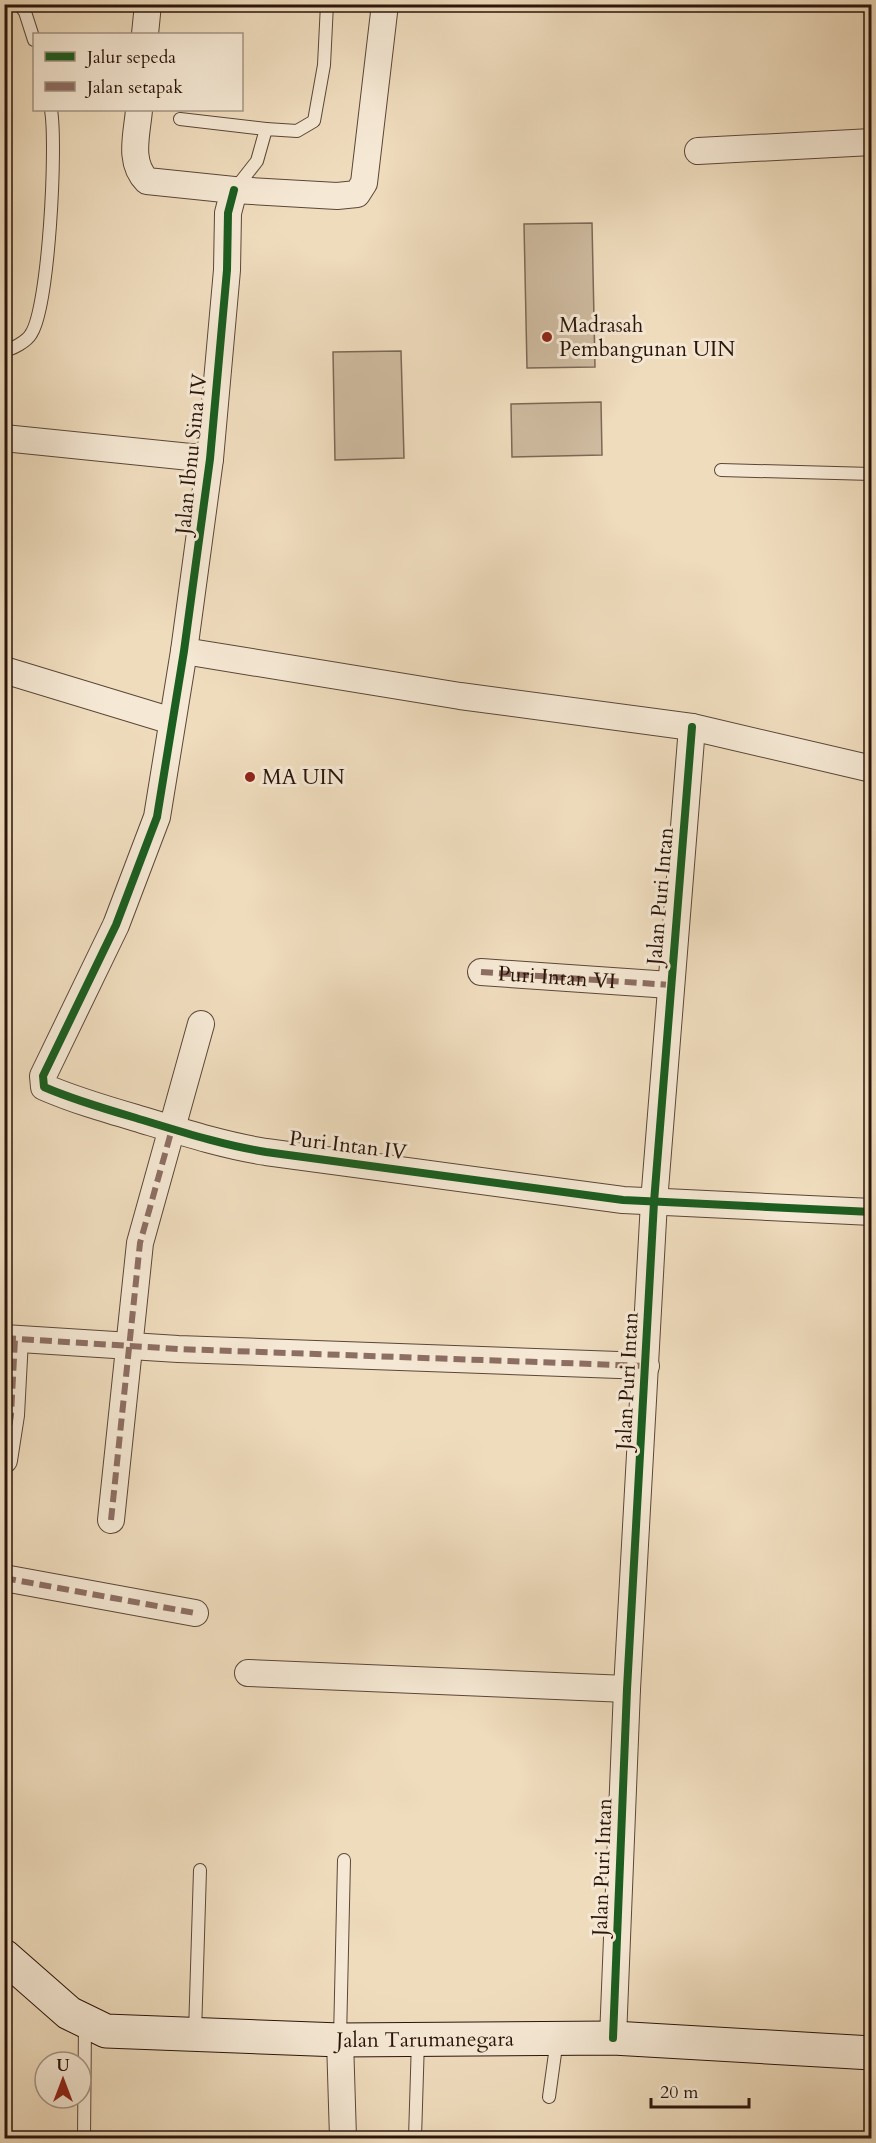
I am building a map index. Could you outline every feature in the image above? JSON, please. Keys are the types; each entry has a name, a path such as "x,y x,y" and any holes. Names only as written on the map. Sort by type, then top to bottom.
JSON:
{"street":[{"path":"145,33 148,4"},
{"path":"139,111 135,155 137,171 147,181 234,190 348,196 357,194 364,183 385,4"},
{"path":"698,151 872,142"},
{"name":"Jalan Ibnu Sina IV","path":"44,1087 43,1076 116,925 157,817 184,651 210,459 228,270 228,213 234,190"},
{"path":"4,438 210,459"},
{"path":"184,651 460,696 692,727 872,769"},
{"path":"4,670 172,721"},
{"name":"Jalan Puri Intan","path":"613,2038 627,1689 654,1202 692,727"},
{"name":"Puri Intan VI","path":"481,972 670,985"},
{"path":"111,1520 140,1243 201,1024"},
{"name":"Puri Intan IV","path":"44,1087 65,1096 239,1148 623,1200 872,1212"},
{"path":"4,1460 11,1415 10,1338 178,1349 646,1366"},
{"path":"4,1578 195,1613"},
{"path":"248,1672 627,1689"},
{"name":"Jalan Tarumanegara","path":"4,1956 69,2013 85,2023 106,2031 340,2040 613,2038 872,2053"},
{"path":"340,2040 343,2139"}],"lane":[{"path":"19,4 26,12 33,36"},
{"path":"180,118 297,131 314,121 324,65 327,4"},
{"path":"4,350 9,350 31,336 39,314 51,213 54,125 51,111"},
{"path":"234,190 257,160 266,129"},
{"path":"721,470 872,474"},
{"path":"340,2040 344,1860"},
{"path":"195,2034 200,1870"},
{"path":"84,2139 85,2023"},
{"path":"549,2097 557,2038"},
{"path":"415,2139 418,2039"}],"shaded area":[{"path":"592,223 595,367 527,368 524,224"},
{"path":"401,351 404,458 335,460 333,352"},
{"path":"601,402 602,455 512,457 511,404"}],"marked path":[{"path":"481,972 670,985"},
{"path":"111,1520 140,1243 172,1129"},
{"path":"4,1338 178,1349 646,1366"},
{"path":"4,1460 11,1415 15,1339"},
{"path":"4,1578 195,1613"}],"cycle path":[{"path":"234,190 228,213 227,270 210,459 184,651 157,817 116,925 43,1076 44,1087 184,1133 266,1152 623,1200 872,1212"},
{"path":"613,2038 627,1689 654,1202 692,727"}],"place":[{"name":"Madrasah Pembangunan UIN","path":"547,337"},
{"name":"MA UIN","path":"250,777"}]}
